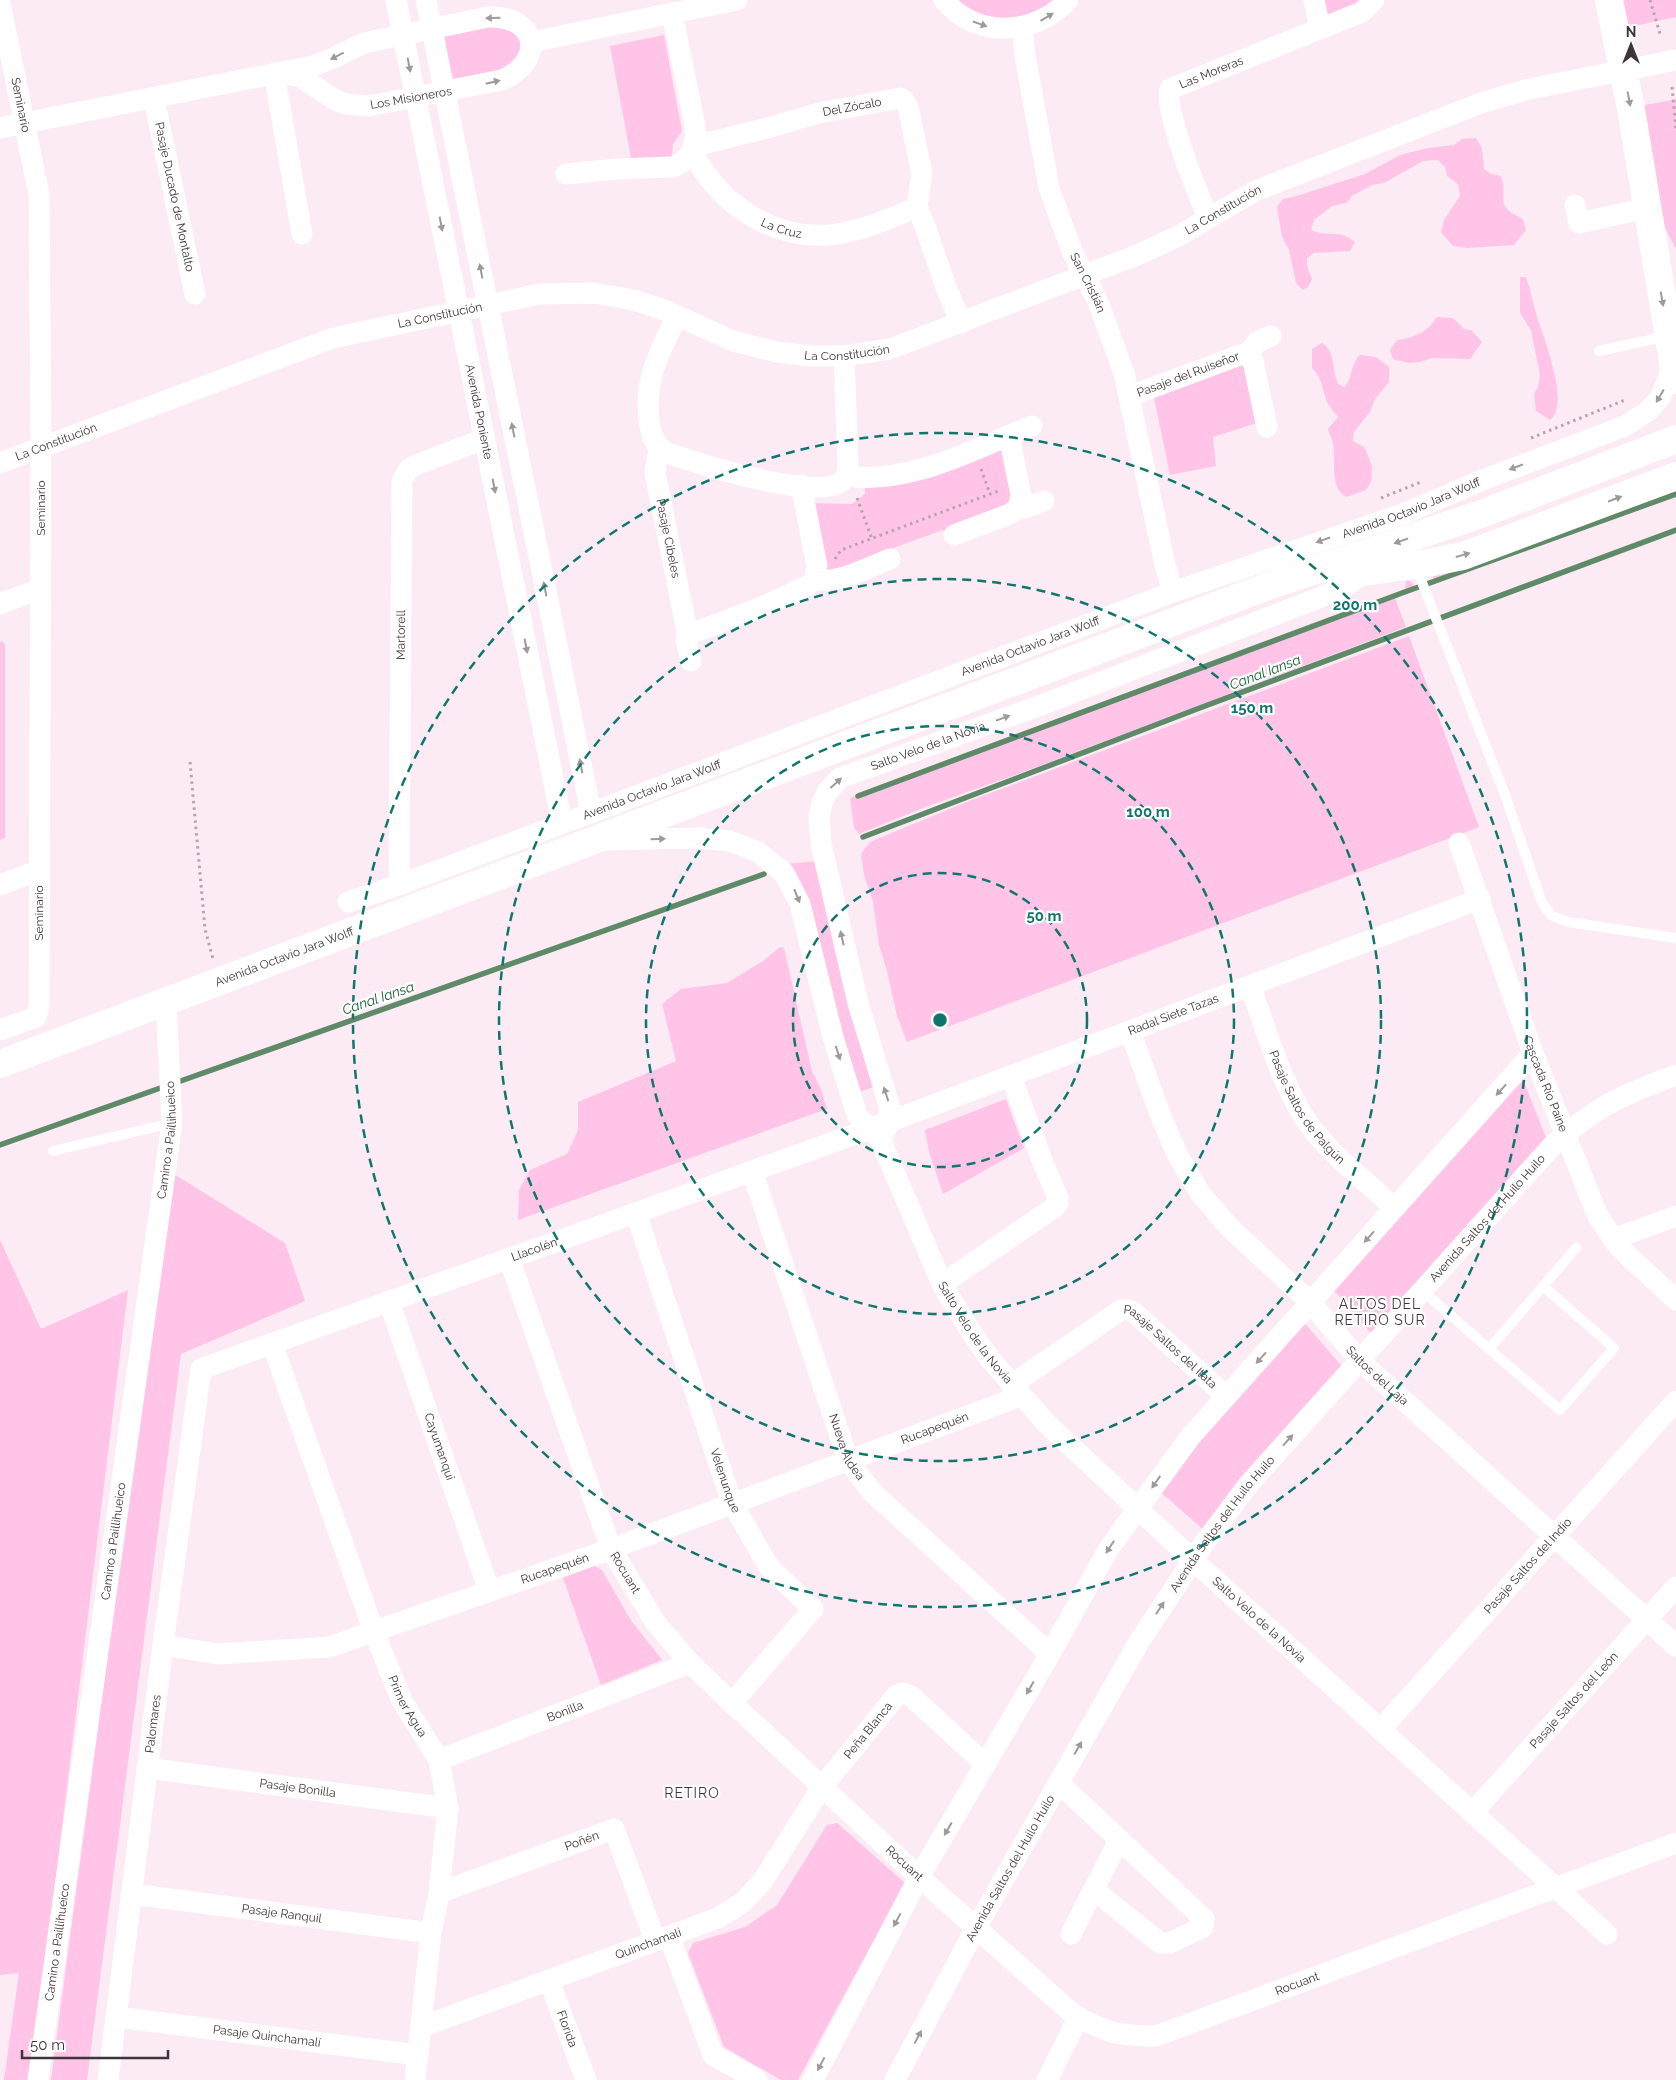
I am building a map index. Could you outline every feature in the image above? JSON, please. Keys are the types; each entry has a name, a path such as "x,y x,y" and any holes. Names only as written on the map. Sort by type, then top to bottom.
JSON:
{"main road":[{"path":"1609,0 1623,70 1676,380"},
{"path":"1648,213 1676,270"},
{"name":"Avenida Octavio Jara Wolff","path":"0,1064 218,982 591,827 1271,585 1481,514 1676,439"},
{"name":"Avenida Octavio Jara Wolff","path":"1271,585 1295,586 1315,580 1445,560 1480,550 1676,476"}],"street":[{"name":"Avenida Poniente","path":"396,0 562,824"},
{"path":"426,0 591,827"},
{"path":"531,42 737,0"},
{"path":"944,0 956,11 976,23 997,28 1022,27 1048,17 1068,0"},
{"path":"1314,0 1320,28"},
{"name":"Las Moreras","path":"1208,218 1181,145 1169,98 1170,90 1362,12 1374,0"},
{"name":"Seminario","path":"0,3 39,195 41,447 39,1006 36,1017 0,1030"},
{"name":"La Cruz","path":"672,13 695,126 694,149 708,179 730,201 761,221 779,229 813,235 838,233 862,228 917,208"},
{"name":"Los Misioneros","path":"0,128 154,99 274,73 322,63 364,42 488,17 502,18 520,25 528,33 531,42 531,50 527,61 508,77 445,92 369,106 346,104 332,98 299,76 274,73"},
{"name":"San Cristián","path":"1022,27 1028,74 1049,188 1066,237 1098,302 1119,358 1130,396 1165,565 1173,592"},
{"name":"La Constitución","path":"0,463 324,341 540,294 594,292 634,300 747,346 793,354 844,356 890,349 1154,248 1263,188 1481,102 1510,93 1676,60"},
{"path":"274,73 302,234"},
{"name":"Del Zócalo","path":"566,174 616,169 672,167 679,164 694,149 819,113 900,98 904,100 908,107 922,174 917,208"},
{"name":"Pasaje Ducado de Montalto","path":"154,99 195,294"},
{"path":"1575,204 1579,223 1648,213"},
{"path":"917,208 925,226 939,271 961,323"},
{"path":"677,316 656,359 648,390 647,405 651,432 659,448 689,461 731,474 801,485 828,486 842,481 846,476 848,465 844,356"},
{"name":"Pasaje del Ruiseñor","path":"1247,355 1257,342 1271,336"},
{"name":"Avenida Octavio Jara Wolff","path":"348,902 562,824 591,827 1173,592 1402,514 1485,479 1625,426 1648,412 1660,398 1668,377 1671,361 1669,341"},
{"name":"Pasaje del Ruiseñor","path":"1130,396 1240,355 1247,355 1253,361 1267,427"},
{"path":"846,476 864,478 888,477 923,468 1032,426"},
{"path":"954,535 1010,514 1018,508 1021,500 1019,484 1009,436"},
{"name":"Martorell","path":"399,885 402,481 408,470 416,465 484,439"},
{"name":"Pasaje Cibeles","path":"659,448 655,473 687,628 686,640 691,661"},
{"path":"687,628 692,632 698,632 753,611 807,586 814,580 817,566 801,485"},
{"path":"1018,508 1025,508 1044,502"},
{"path":"814,580 826,581 846,576 890,560"},
{"name":"Salto Velo de la Novia","path":"877,1131 889,1105 860,1011 821,844 819,816 828,792 840,778 1044,704 1342,589 1367,572"},
{"path":"0,604 40,589"},
{"name":"Salto Velo de la Novia","path":"591,827 730,841 758,852 784,873 800,904 833,1037 857,1114 877,1131 942,1284 971,1332 1016,1391 1065,1441 1193,1560 1607,1934"},
{"name":"Cascada Río Paine","path":"1459,843 1533,1053 1597,1214 1613,1239 1676,1300"},
{"path":"0,885 39,870"},
{"name":"Radal Siete Tazas","path":"877,1131 1011,1076 1480,899"},
{"name":"Pasaje Saltos de Palgún","path":"1250,986 1285,1079 1308,1123 1330,1149 1394,1208"},
{"name":"Camino a Paillihueico","path":"38,2080 172,1123 166,1002"},
{"name":"Saltos del Laja","path":"1130,1031 1168,1132 1187,1174 1200,1193 1229,1227 1310,1302 1359,1360 1676,1646"},
{"path":"813,2080 919,1877 1050,1654 1108,1550 1138,1507 1179,1450 1533,1053"},
{"name":"Avenida Saltos del Huilo Huilo","path":"896,2080 976,1928 1139,1642 1238,1496 1542,1156 1565,1133 1609,1102 1676,1075"},
{"path":"942,1284 1055,1207 1058,1203 1058,1198 1011,1076"},
{"name":"Llacolén","path":"201,1369 752,1171 877,1131"},
{"name":"Nueva Aldea","path":"752,1171 848,1460 871,1491 1050,1654"},
{"name":"Velenunque","path":"636,1213 732,1503 769,1567 813,1609 732,1703"},
{"path":"1613,1239 1676,1216"},
{"name":"Rocuant","path":"509,1258 611,1549 655,1622 690,1663 732,1703 919,1877 1078,2018 1102,2030 1119,2034 1128,2036 1156,2036 1676,1843"},
{"name":"Cayumanqui","path":"389,1301 489,1590"},
{"name":"Pasaje Saltos del Itata","path":"1016,1391 1121,1310 1126,1309 1137,1315 1226,1396"},
{"name":"Primer Agua","path":"272,1343 374,1632 402,1701 439,1760 448,1808 439,1892 431,1933 415,2080"},
{"name":"Palomares","path":"108,2080 163,1645 201,1369"},
{"name":"Rucapequén","path":"163,1645 218,1654 329,1647 611,1549 848,1460 1016,1391"},
{"name":"Pasaje Saltos del Indio","path":"1380,1730 1676,1401"},
{"name":"Pasaje Saltos del León","path":"1472,1813 1676,1587"},
{"name":"Bonilla","path":"439,1760 690,1663"},
{"name":"Peña Blanca","path":"822,1787 897,1695 903,1693 911,1696 985,1764"},
{"name":"Pasaje Bonilla","path":"148,1768 448,1808"},
{"path":"1059,1783 1204,1919 1203,1927 1170,1943 1160,1943 1094,1890"},
{"name":"Quinchamali","path":"421,2027 718,1918 742,1903 762,1882 822,1787"},
{"name":"Poñén","path":"439,1892 614,1829 714,2055 758,2080"},
{"path":"1071,1934 1119,1840"},
{"name":"Pasaje Ranquil","path":"132,1894 431,1933"},
{"name":"Florida","path":"549,1980 586,2080"},
{"name":"Pasaje Quinchamalí","path":"116,2017 418,2055"},
{"path":"1047,2080 1078,2018"}],"lane":[{"path":"1599,351 1658,338 1669,341"},
{"path":"1415,565 1505,795 1542,903 1552,916 1568,922 1676,938"},
{"path":"54,1151 172,1123"},
{"path":"1489,1348 1576,1248"},
{"path":"1422,1290 1560,1410 1614,1348 1543,1286"}],"path":[{"path":"1650,0 1661,37"},
{"path":"1672,86 1676,129"},
{"path":"1530,438 1629,398"},
{"path":"973,450 990,494"},
{"path":"1377,500 1422,482"},
{"path":"814,580 828,570 841,550 1019,484"},
{"path":"857,498 872,539"},
{"path":"190,762 205,929 218,982"}],"shaded area":[{"path":"951,0 1061,0 1052,8 998,23"},
{"path":"1320,0 1370,0 1325,22"},
{"path":"1619,0 1676,0 1676,17 1625,28"},
{"path":"485,22 519,28 522,63 452,87 441,31"},
{"path":"664,35 682,131 673,144 672,158 632,163 610,46"},
{"path":"1676,99 1676,249 1658,214 1641,106"},
{"path":"1476,138 1482,148 1484,169 1491,174 1501,176 1505,205 1513,214 1523,219 1526,230 1514,245 1467,248 1453,246 1441,232 1444,220 1460,196 1458,184 1447,176 1445,167 1438,160 1423,161 1384,183 1372,185 1352,196 1346,203 1332,206 1314,220 1311,230 1344,235 1355,242 1350,251 1314,253 1307,258 1307,266 1312,279 1308,287 1303,290 1296,283 1289,250 1282,237 1277,207 1283,199 1365,174 1400,155 1428,148 1454,145 1462,139"},
{"path":"1520,277 1526,277 1557,384 1558,399 1556,412 1550,420 1536,411 1534,394 1538,387 1540,375 1531,330 1520,313"},
{"path":"1437,317 1453,318 1464,329 1471,330 1482,342 1470,359 1432,358 1409,363 1393,359 1390,350 1397,340 1409,338 1420,333 1429,327"},
{"path":"1322,343 1332,356 1338,384 1345,387 1360,355 1376,357 1389,367 1389,382 1375,399 1370,412 1354,432 1353,441 1364,447 1369,458 1372,467 1371,482 1366,490 1346,497 1337,487 1335,480 1334,451 1328,429 1338,417 1328,404 1320,380 1312,368 1312,349"},
{"path":"1244,361 1260,422 1213,437 1216,466 1170,475 1153,393"},
{"path":"1004,440 1015,500 946,536 943,530 893,548 895,554 825,578 808,503 852,504 865,494 865,480"},
{"path":"1676,491 1676,496 1434,584 1433,576 1462,570 1494,559"},
{"path":"1406,581 1411,581 1416,590 1395,598 1406,627 1018,774 928,806 859,834 854,828 850,798 1336,617 1405,589"},
{"path":"1409,636 1479,827 907,1042 897,1016 879,945 873,901 864,875 861,854 870,842 969,801"},
{"path":"2,641 5,644 5,838 0,840 0,642"},
{"path":"820,861 874,1087 859,1092 821,983 772,865"},
{"path":"780,947 784,948 812,1071 821,1089 827,1109 518,1220 519,1190 530,1170 567,1154 578,1130 578,1102 676,1061 662,1004 681,989 727,983 763,961"},
{"path":"1522,1077 1549,1145 1374,1337 1332,1288"},
{"path":"1006,1099 1024,1148 943,1194 929,1152 925,1130"},
{"path":"172,1173 285,1243 305,1301 181,1354 87,2080 51,2080"},
{"path":"0,1240 41,1329 128,1290 31,2080 4,2080 19,1973 0,1975"},
{"path":"1301,1319 1345,1370 1207,1533 1157,1489"},
{"path":"594,1566 602,1570 630,1619 662,1660 601,1685 563,1578"},
{"path":"837,1823 905,1883 798,2080 781,2080 724,2047 688,1953 693,1943 745,1927 777,1905 827,1825"}],"waterway":[{"path":"858,796 1402,593 1676,494"},
{"name":"Canal Iansa","path":"863,837 1197,709 1676,530"},
{"name":"Canal Iansa","path":"175,1083 764,874"},
{"name":"Canal Iansa","path":"0,1145 166,1086"}],"district":[{"name":"ALTOS DEL RETIRO SUR","path":"1380,1312"},
{"name":"RETIRO","path":"692,1793"}]}
